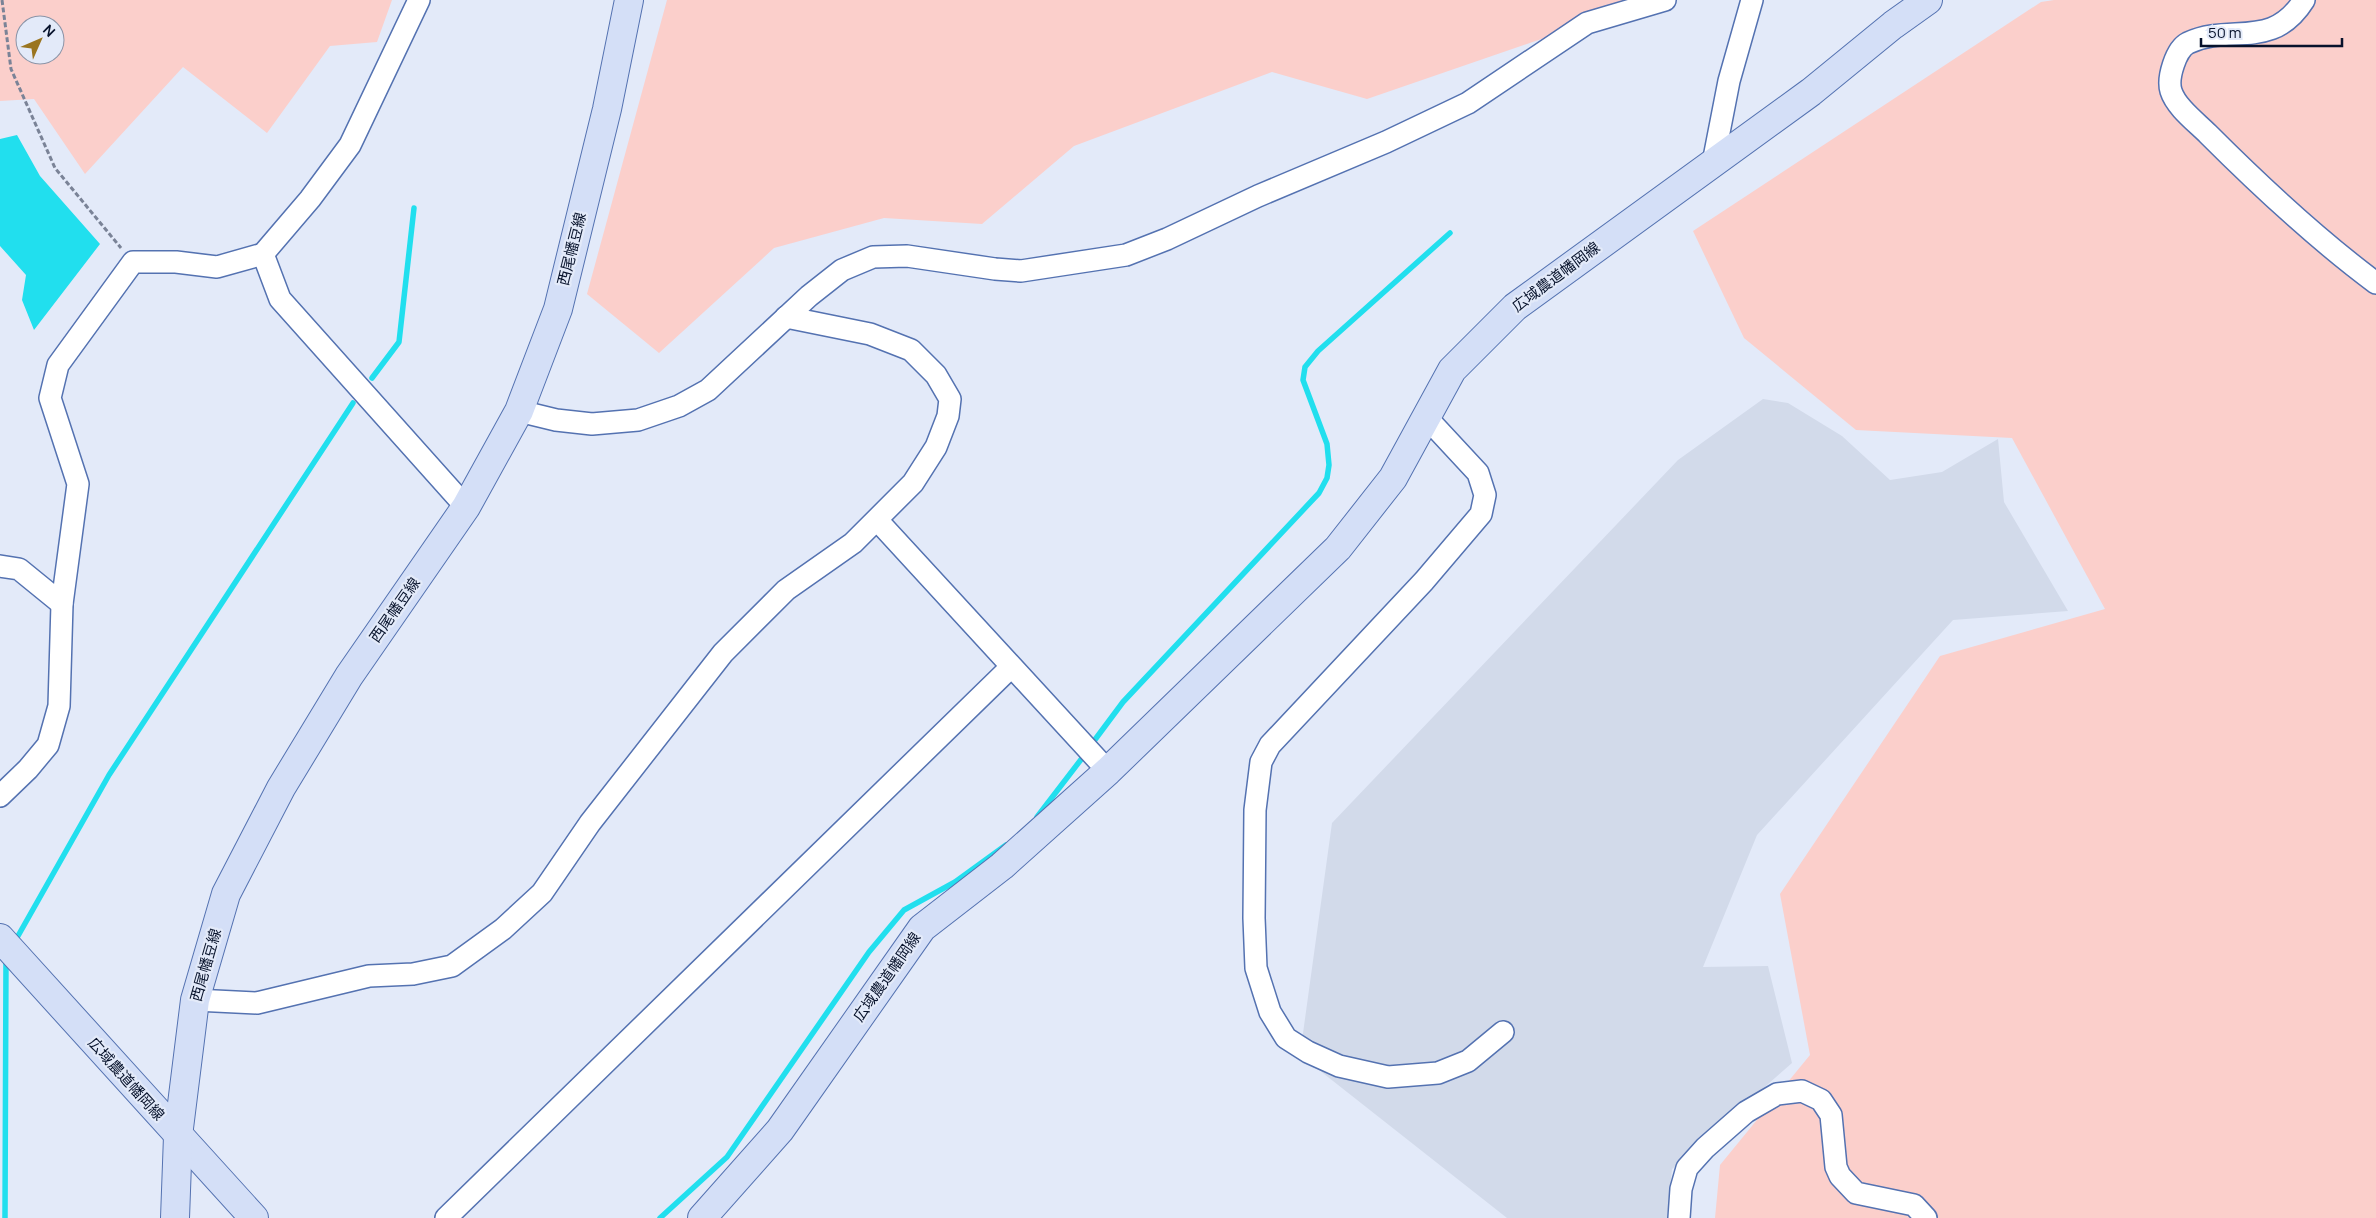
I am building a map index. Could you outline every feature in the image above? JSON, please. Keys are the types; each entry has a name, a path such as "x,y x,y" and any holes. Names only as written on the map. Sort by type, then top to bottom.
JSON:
{"street":[{"path":"0,796 28,769 48,744 59,706 62,604 78,484 50,398 58,366 132,262 176,262 217,266 263,254 310,199 350,145 419,0"},
{"name":"西尾幡豆線","path":"175,1218 178,1136 195,1000 226,894 281,788 349,676 466,507 519,411 558,309 607,109 628,0"},
{"path":"519,411 549,419 592,424 638,420 679,406 708,390 786,317 842,270 873,257 906,256 1021,271 1126,255 1167,239 1258,196 1386,142 1468,103 1587,23 1665,0"},
{"path":"1713,163 1729,81 1752,0"},
{"name":"広域農道幡岡線","path":"702,1218 780,1130 922,928 1002,866 1103,765 1338,548 1393,478 1452,370 1515,306 1811,92 1893,25 1928,0"},
{"path":"2304,0 2296,12 2284,24 2275,28 2241,35 2205,38 2187,44 2180,50 2170,77 2171,91 2185,112 2236,162 2332,247 2376,282"},
{"path":"263,254 280,299 466,507"},
{"path":"195,1000 257,1003 369,976 413,974 452,966 503,929 542,893 590,823 723,654 786,590 853,543 878,521 913,483 936,447 948,416 950,399 936,375 911,350 870,334 786,317"},
{"path":"1426,417 1478,473 1485,495 1481,514 1424,581 1270,746 1261,762 1254,810 1256,968 1270,1012 1286,1038 1308,1052 1339,1066 1388,1077 1438,1073 1468,1061 1503,1032"},
{"path":"878,521 1011,668 1103,765"},
{"path":"0,566 19,569 62,604"},
{"path":"446,1218 1011,668"},
{"name":"広域農道幡岡線","path":"1,939 254,1218"},
{"path":"1679,1218 1681,1189 1687,1168 1705,1148 1746,1112 1777,1094 1802,1091 1821,1100 1831,1115 1836,1167 1840,1176 1856,1193 1914,1205 1926,1218"}],"path":[{"path":"2,0 11,69 55,168 132,262"}],"shaded area":[{"path":"0,0 392,0 377,42 330,46 267,133 183,67 85,174 34,99 0,101"},
{"path":"667,0 1646,0 1617,13 1367,99 1272,72 1074,146 982,224 884,218 774,248 659,353 587,294"},
{"path":"2054,0 2376,0 2376,1218 1715,1218 1720,1165 1810,1055 1780,894 1940,656 2105,609 2012,438 1856,430 1744,338 1693,231 2041,2"},
{"path":"1763,399 1788,403 1842,436 1890,480 1942,472 1998,439 2004,502 2068,611 1953,620 1757,835 1703,967 1768,966 1792,1063 1672,1169 1667,1218 1507,1218 1300,1055 1332,823 1678,460"}],"water":[{"path":"17,135 40,176 100,244 34,330 22,300 26,275 0,246 0,139"}],"waterway":[{"path":"372,378 399,342 414,208"},
{"path":"1091,745 1123,702 1319,493 1327,478 1329,465 1327,444 1303,380 1305,367 1318,351 1450,233"},
{"path":"14,943 109,775 353,403"},
{"path":"1037,817 1086,753"},
{"path":"660,1218 727,1157 869,952 904,910 955,882 1006,845"},
{"path":"5,1218 6,957"}]}
